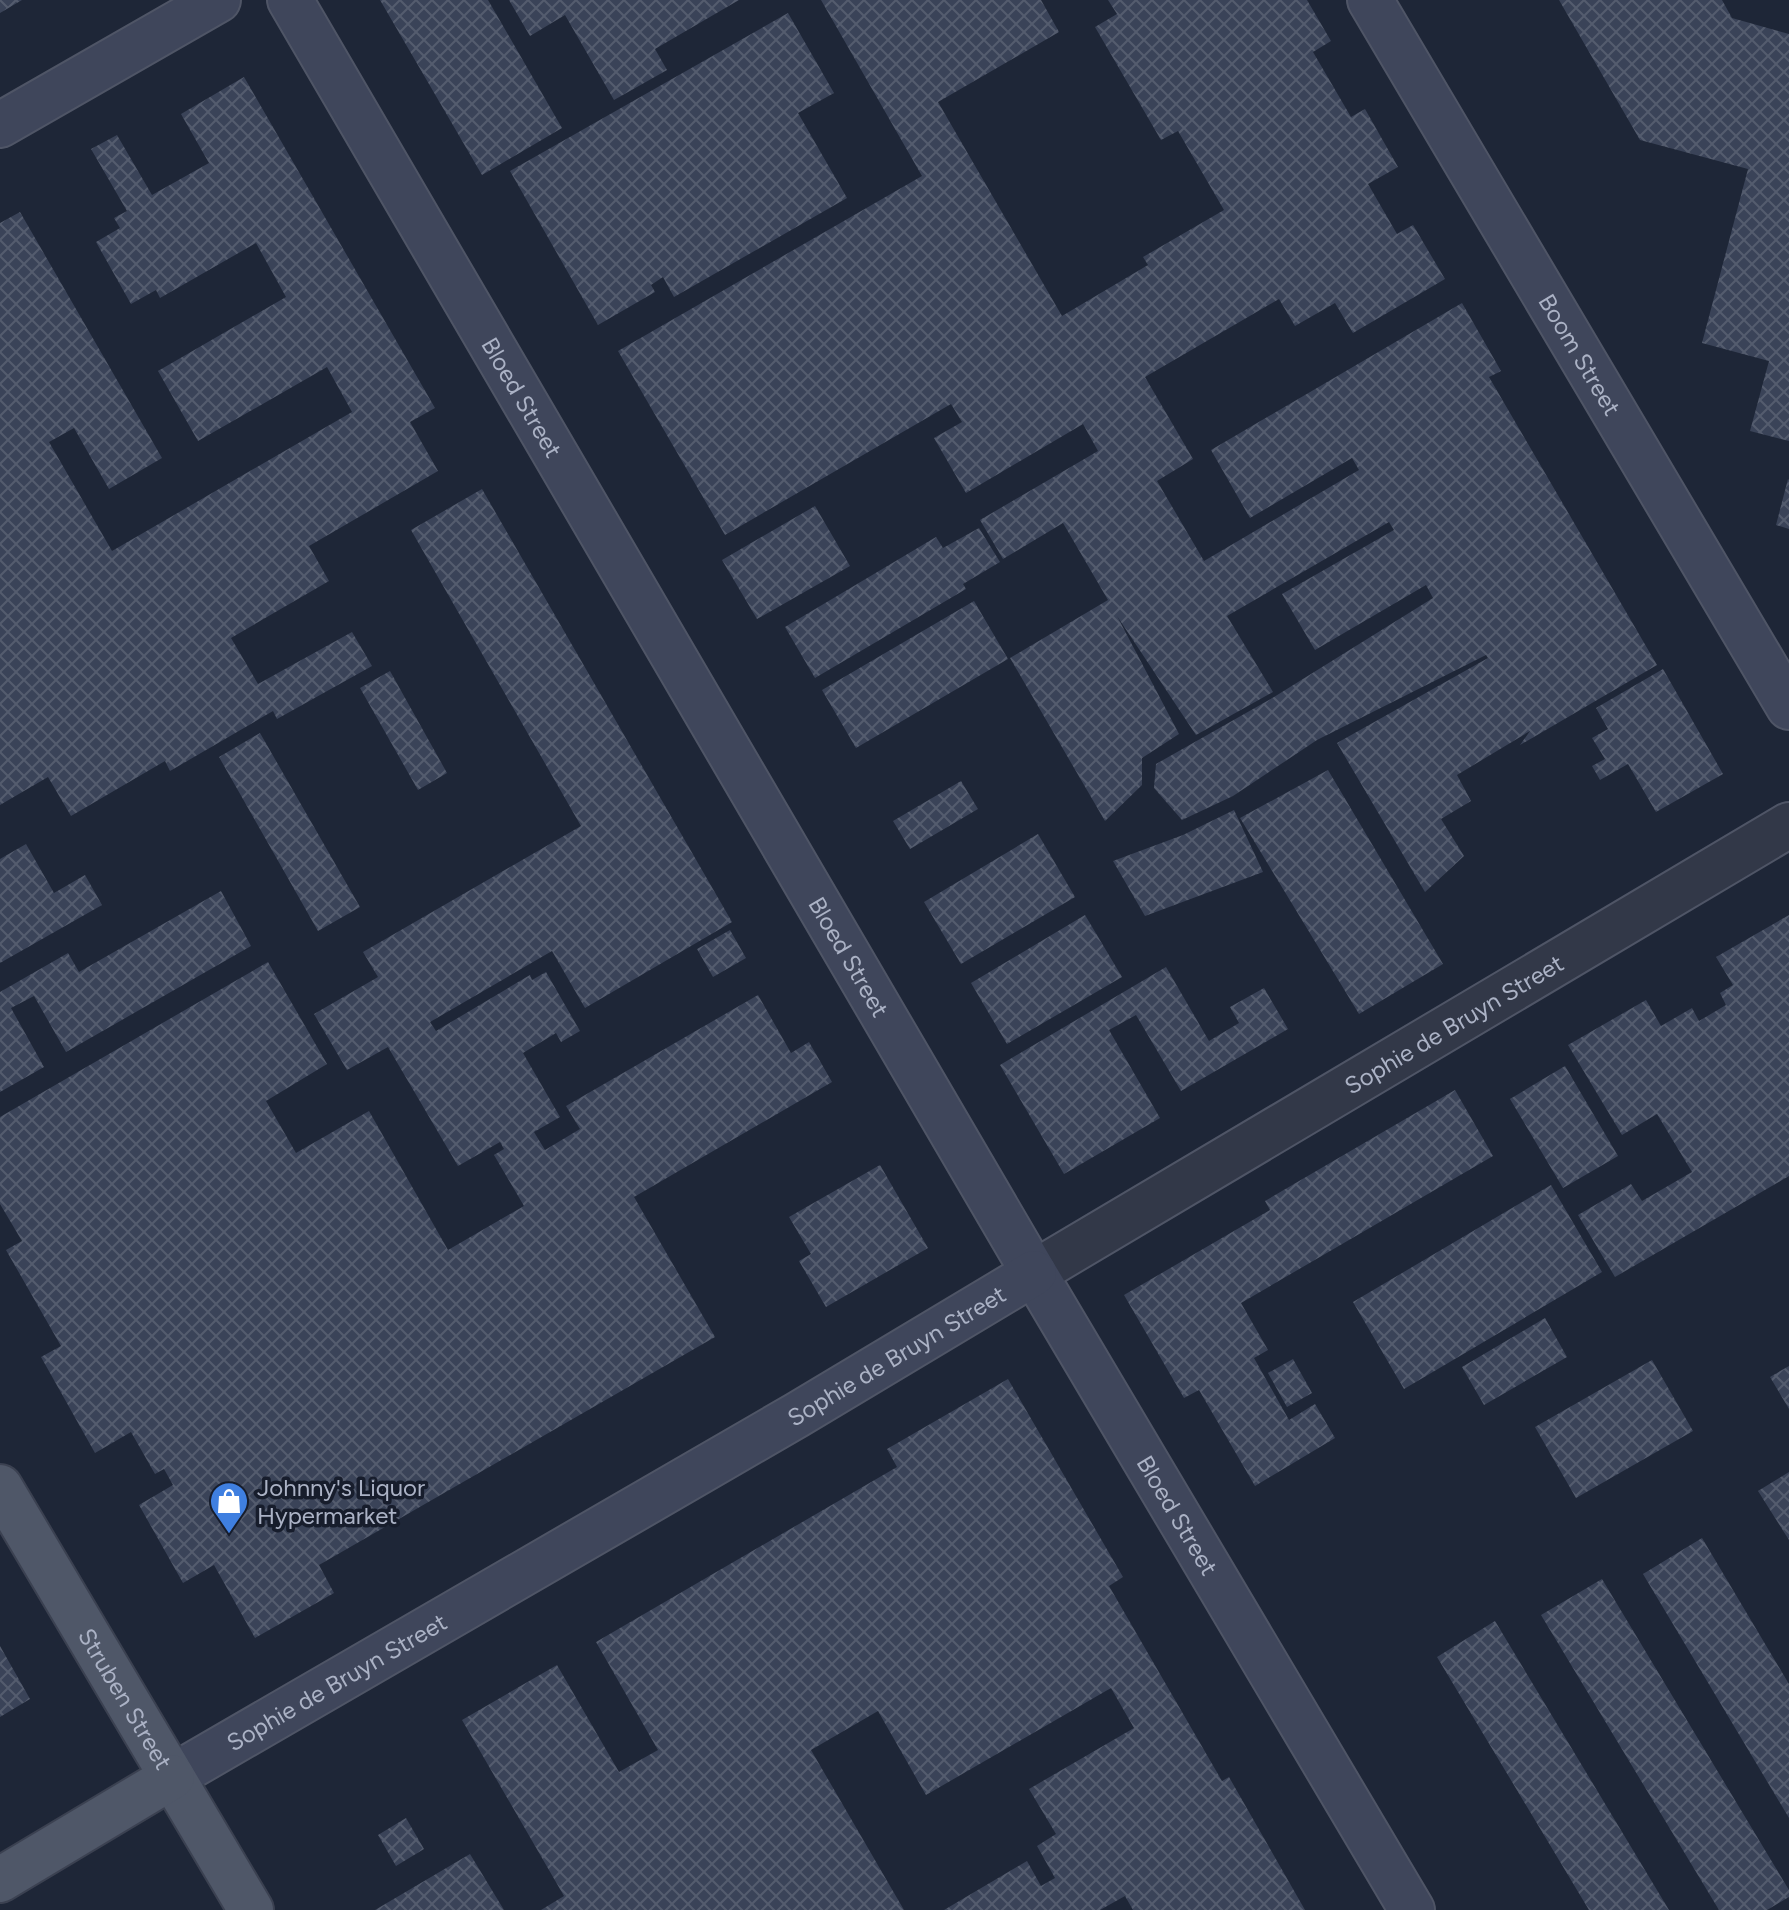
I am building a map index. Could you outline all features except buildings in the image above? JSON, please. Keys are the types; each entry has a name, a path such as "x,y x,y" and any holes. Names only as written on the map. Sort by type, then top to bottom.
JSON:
{"main road":[{"path":"0,125 218,0"},
{"name":"Bloed Street","path":"290,0 1034,1273 1412,1910"},
{"name":"Boom Street","path":"1370,0 1789,707"},
{"name":"Sophie de Bruyn Street","path":"0,1880 797,1415 1034,1273"},
{"name":"Struben Street","path":"0,1487 251,1910"}],"street":[{"name":"Sophie de Bruyn Street","path":"1034,1273 1789,825"}],"place":[{"name":"Johnny's Liquor Hypermarket","path":"229,1535"}]}
